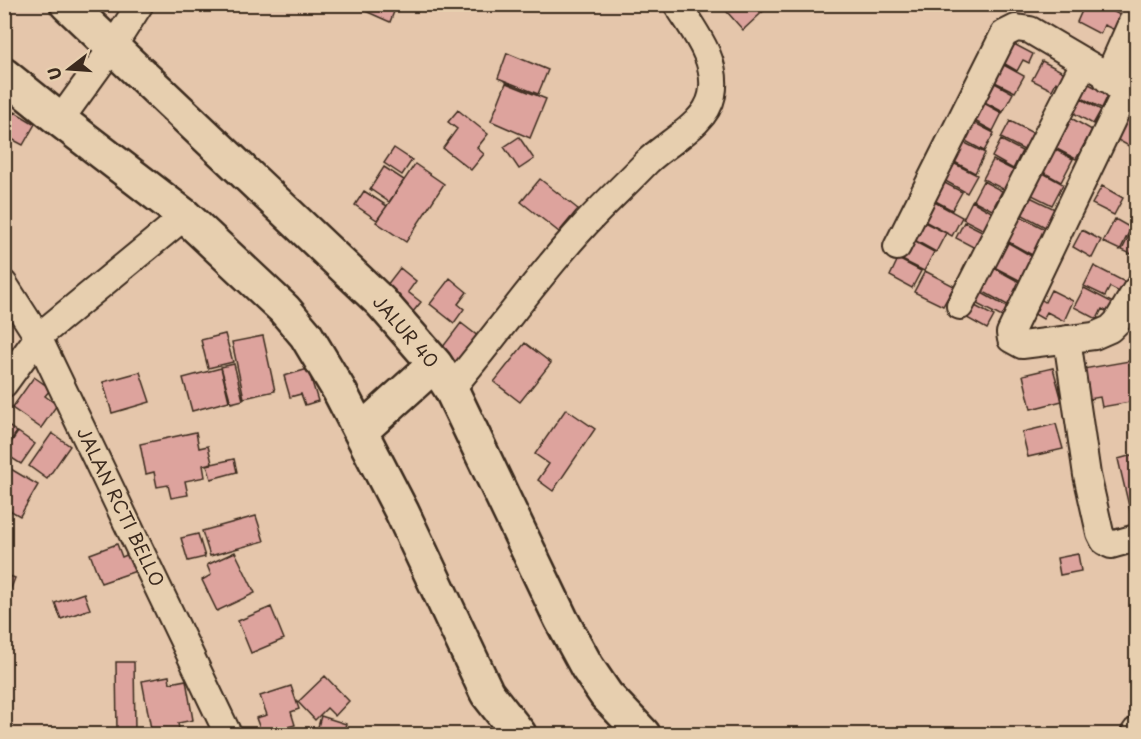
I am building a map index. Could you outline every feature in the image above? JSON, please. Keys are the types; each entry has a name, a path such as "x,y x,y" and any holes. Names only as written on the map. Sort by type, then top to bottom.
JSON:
{"highway":[{"name":"JALUR 40","path":"78,9 112,48 381,302 443,376 561,619 587,667 606,695 644,735"},
{"path":"4,75 185,216 284,309 306,335 339,390 402,512 487,693 519,735"},
{"path":"361,431 443,376"}],"street":[{"path":"60,120 112,48 140,4"},
{"path":"443,376 582,227 653,156 693,125 705,110 712,97 714,83 711,67 702,41 677,4"},
{"path":"1137,13 1117,79 1010,333 1011,339 1022,345 1094,336 1110,329 1137,290"},
{"path":"897,247 1004,34 1016,28 1030,30 1117,79"},
{"path":"960,306 1117,79"},
{"path":"4,384 38,338 185,216"},
{"name":"JALAN RCTI BELLO","path":"4,284 38,338 228,735"},
{"path":"1067,339 1087,475 1100,533 1104,541 1111,544 1137,538"}],"building":[{"path":"363,4 397,4 390,22 361,9"},
{"path":"720,4 771,4 743,30"},
{"path":"1085,4 1099,4 1122,16 1115,30 1104,25 1100,34 1077,22"},
{"path":"1010,42 1033,54 1029,63 1023,60 1017,71 1000,61"},
{"path":"507,53 548,70 538,94 498,78"},
{"path":"1042,61 1069,75 1063,87 1056,82 1052,90 1032,80"},
{"path":"1000,63 1024,76 1015,92 991,80"},
{"path":"991,81 1013,93 1003,112 981,100"},
{"path":"1085,82 1114,97 1107,111 1078,96"},
{"path":"506,83 546,99 530,138 491,121"},
{"path":"1078,97 1101,110 1093,124 1070,111"},
{"path":"980,101 1002,113 993,131 971,119"},
{"path":"458,110 488,134 477,148 484,154 471,170 443,148 457,129 448,122"},
{"path":"15,112 35,124 23,145 4,135 4,130"},
{"path":"1071,118 1092,130 1076,159 1055,148"},
{"path":"1127,118 1136,123 1136,150 1116,139"},
{"path":"969,120 994,133 984,151 960,138"},
{"path":"1010,121 1033,133 1024,150 1001,138"},
{"path":"519,137 534,159 519,169 504,147"},
{"path":"959,140 985,153 975,173 949,159"},
{"path":"1001,140 1022,151 1013,169 992,157"},
{"path":"394,148 412,160 402,175 384,163"},
{"path":"1054,149 1073,159 1061,182 1043,172"},
{"path":"993,160 1021,174 1011,193 983,179"},
{"path":"949,161 977,175 967,193 940,178"},
{"path":"415,164 444,184 406,242 376,222"},
{"path":"384,167 404,180 389,202 370,189"},
{"path":"1043,173 1063,184 1052,205 1032,195"},
{"path":"540,179 578,209 559,232 521,202"},
{"path":"939,180 962,192 952,210 930,198"},
{"path":"983,181 1002,191 992,210 973,200"},
{"path":"1102,186 1123,198 1114,215 1092,204"},
{"path":"364,191 387,206 377,220 355,205"},
{"path":"1030,197 1059,211 1049,229 1021,214"},
{"path":"929,199 962,217 952,236 919,218"},
{"path":"972,201 995,214 986,231 963,219"},
{"path":"1020,216 1047,230 1034,256 1007,241"},
{"path":"918,219 946,233 936,252 909,237"},
{"path":"1115,219 1131,228 1120,250 1103,242"},
{"path":"964,222 984,232 975,248 956,238"},
{"path":"1133,228 1136,230 1136,247 1131,254 1122,250"},
{"path":"1082,230 1101,240 1092,258 1073,247"},
{"path":"908,238 934,252 924,271 898,258"},
{"path":"1007,242 1033,257 1021,281 994,267"},
{"path":"898,259 921,271 912,288 890,276"},
{"path":"1094,266 1129,284 1123,294 1110,287 1105,296 1084,286"},
{"path":"400,268 416,281 408,292 421,302 412,313 383,290"},
{"path":"994,268 1023,284 1011,307 982,291"},
{"path":"925,271 954,286 943,306 914,292"},
{"path":"450,278 467,292 458,304 464,309 454,323 430,304"},
{"path":"1084,288 1119,306 1114,315 1102,309 1097,319 1074,307"},
{"path":"1051,290 1073,301 1064,321 1047,312 1043,319 1031,312 1039,298 1045,302"},
{"path":"980,292 1007,307 1002,317 975,303"},
{"path":"973,305 994,316 987,329 967,318"},
{"path":"461,323 479,337 457,366 439,352"},
{"path":"225,334 233,362 208,368 201,340"},
{"path":"263,336 275,391 244,398 232,342"},
{"path":"525,343 551,363 520,402 494,382"},
{"path":"1129,361 1136,401 1102,407 1100,397 1089,399 1083,369"},
{"path":"234,364 243,400 231,403 221,367"},
{"path":"221,368 229,401 192,411 183,378"},
{"path":"1053,368 1062,401 1031,409 1023,375"},
{"path":"308,369 318,401 305,405 301,394 290,397 284,376"},
{"path":"140,372 150,402 112,413 103,382"},
{"path":"34,377 51,389 45,396 57,405 41,428 12,408"},
{"path":"566,409 595,429 553,491 538,480 549,464 535,454"},
{"path":"4,423 17,432 4,449"},
{"path":"1056,424 1063,449 1028,457 1022,432"},
{"path":"18,432 35,444 21,464 4,453"},
{"path":"196,432 199,448 208,446 212,463 203,465 205,477 185,481 188,495 171,498 168,485 157,487 154,472 146,474 140,444"},
{"path":"52,433 70,446 47,479 29,466"},
{"path":"1136,454 1136,513 1131,515 1118,459"},
{"path":"234,459 237,472 211,479 207,465"},
{"path":"4,465 38,485 20,516 4,507"},
{"path":"256,516 264,541 210,556 202,531"},
{"path":"198,534 205,557 188,561 181,538"},
{"path":"117,544 122,557 129,554 136,571 101,583 90,554"},
{"path":"235,552 255,593 217,611 202,580 211,575 207,565"},
{"path":"1078,554 1081,571 1060,575 1057,558"},
{"path":"4,574 15,578 4,606"},
{"path":"84,593 90,609 61,619 55,603"},
{"path":"271,607 284,639 251,653 238,621"},
{"path":"116,662 134,662 135,732 117,733"},
{"path":"169,676 170,683 186,680 193,720 178,723 179,729 152,734 142,681"},
{"path":"325,676 349,701 335,716 327,708 315,720 298,702"},
{"path":"291,686 299,709 291,712 295,725 262,734 256,718 267,715 260,696"},
{"path":"321,716 346,724 343,734 316,734"}]}
